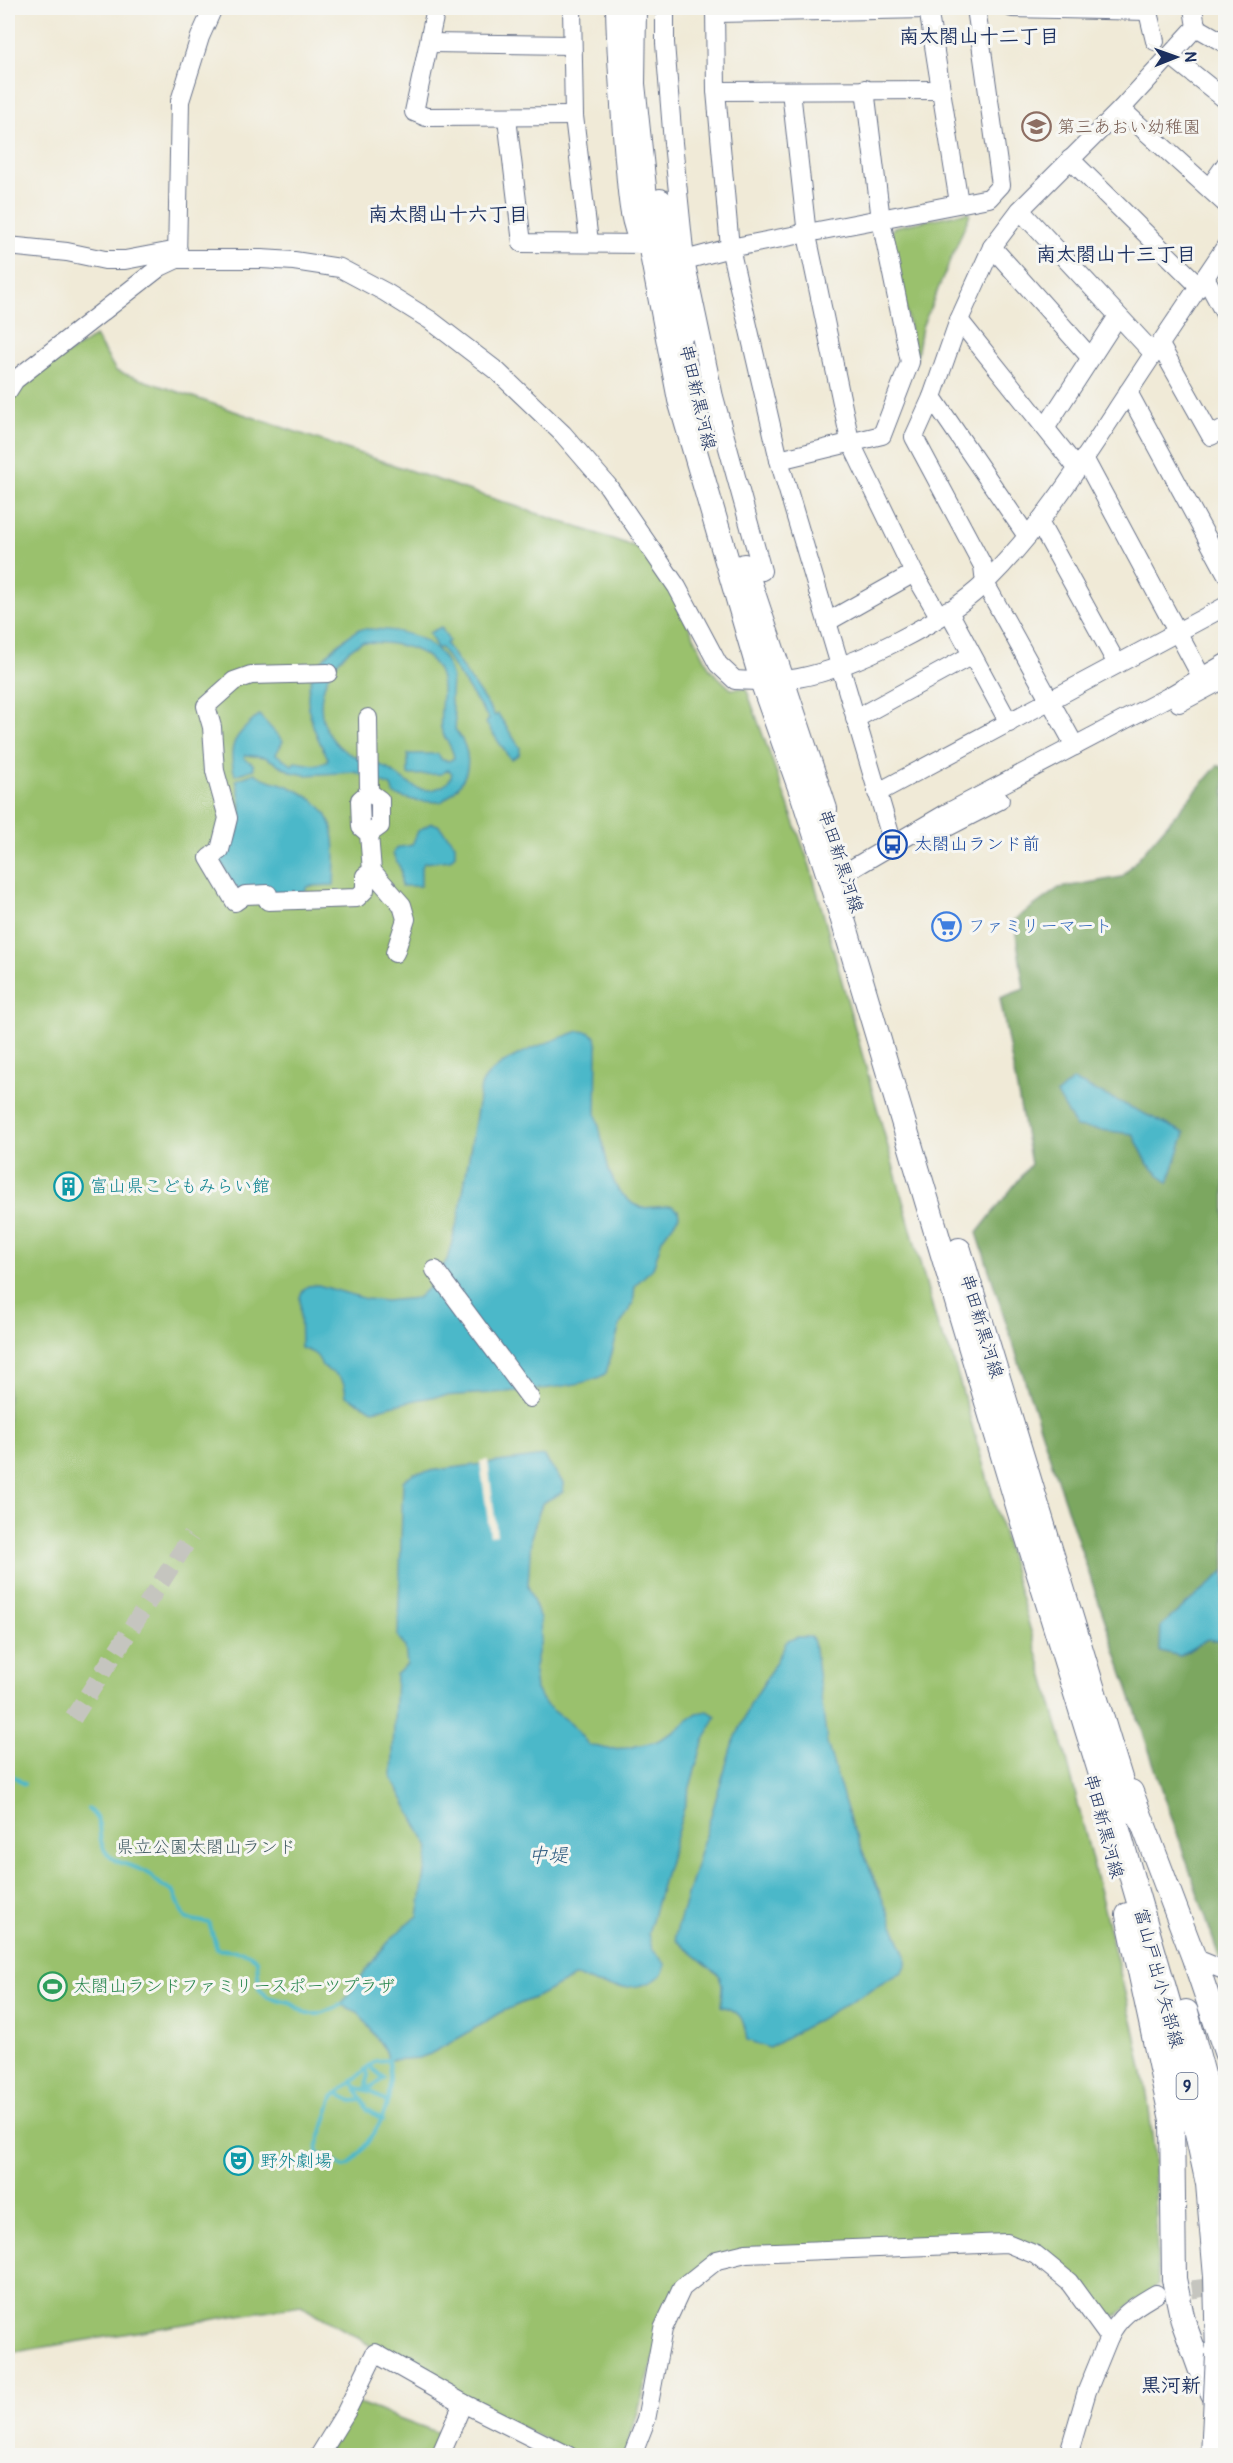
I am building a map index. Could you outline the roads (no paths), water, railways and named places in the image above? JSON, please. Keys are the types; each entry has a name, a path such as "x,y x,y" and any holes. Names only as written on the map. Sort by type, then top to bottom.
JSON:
{"main road":[{"name":"串田新黒河線","path":"634,8 633,84 645,244 680,400 948,1216 1098,1702 1194,1958 1226,2052"},
{"name":"串田新黒河線","path":"648,8 649,86 659,198 695,396 772,681"},
{"name":"串田新黒河線","path":"840,883 1021,1516 1124,1897 1172,2120 1174,2279 1183,2321 1200,2368 1226,2417"},
{"name":"串田新黒河線","path":"1021,1516 1125,1825"},
{"name":"串田新黒河線","path":"1098,1702 1125,1825"},
{"name":"富山戸出小矢部線","path":"1125,1825 1209,2096 1226,2176"},
{"name":"富山戸出小矢部線","path":"1125,1825 1171,2012 1208,2184 1216,2277 1218,2355 1213,2456"}],"street":[{"path":"178,254 180,101 200,37 213,8"},
{"path":"436,8 414,112 426,117 574,116"},
{"path":"572,8 574,116 589,242"},
{"path":"615,8 626,178 633,231 645,244"},
{"path":"664,8 670,110 685,260 714,397 762,571"},
{"path":"893,844 779,460 730,248 716,91 715,10 928,8 959,203"},
{"path":"685,260 730,248 807,235 989,198 1002,185 976,8"},
{"path":"1012,8 1148,9 1155,41"},
{"path":"1075,746 985,583 983,566 914,437 932,397 959,320 992,247 1020,210 1121,109 1196,27 1193,8"},
{"path":"1196,27 1226,44"},
{"path":"430,44 573,45"},
{"path":"1171,56 1226,100"},
{"path":"779,460 882,435 910,362 881,220 865,89"},
{"path":"716,91 941,90"},
{"path":"791,91 807,235 850,441 914,573 972,655 1009,723"},
{"path":"1121,109 1226,204"},
{"path":"507,118 522,243 645,244"},
{"path":"1070,159 1202,282 1226,316"},
{"path":"1209,188 1226,164"},
{"path":"1020,210 1118,316 1157,350 1211,436 1226,428"},
{"path":"8,246 67,252 105,260 178,254 294,261 340,268 385,292 430,320 498,372 563,434 608,486 677,586 718,664 735,680 772,681 799,678 840,666 895,643 944,613 985,583 1039,522 1226,246"},
{"path":"992,247 1090,357"},
{"path":"8,391 15,380 52,350 178,254"},
{"path":"1046,427 1118,316"},
{"path":"959,320 1046,427 1081,463 1201,676"},
{"path":"1128,392 1226,573"},
{"path":"932,397 1027,536"},
{"path":"1039,522 1117,664"},
{"path":"827,622 914,573"},
{"path":"877,793 1226,606"},
{"path":"855,719 972,655"},
{"path":"328,673 251,675 234,681 206,706 212,727 215,771 228,818 220,850 210,858 235,902 245,895 268,894 268,901 357,898 365,890 365,876 372,870"},
{"path":"840,883 1038,773 1075,746 1168,697 1201,676 1224,678"},
{"path":"840,883 893,844 1224,678"},
{"path":"368,718 369,792 360,800 361,827 369,834 372,870 402,905 406,919 395,953"},
{"path":"435,1270 530,1398"},
{"path":"1194,1958 1226,1971"},
{"path":"632,2456 646,2420 663,2329 682,2288 717,2260 746,2253 1007,2243 1036,2255 1070,2282 1109,2337"},
{"path":"1068,2456 1087,2391 1115,2323 1134,2307 1156,2294"},
{"path":"319,2456 346,2412 375,2353 463,2403 569,2456"},
{"path":"440,2456 463,2403"}],"water":[{"path":"441,627 449,641 446,644 495,716 498,714 520,748 519,755 511,759 508,756 486,723 489,719 441,648 437,648 429,633"},
{"path":"359,629 401,632 427,642 446,661 452,678 451,703 455,729 462,740 468,760 464,778 451,795 441,802 417,801 394,795 391,786 355,772 305,775 292,772 265,757 245,755 244,758 253,764 254,769 235,775 232,755 235,741 259,715 283,741 276,754 292,765 295,762 314,765 327,762 328,758 317,737 311,718 308,701 309,686 315,671 325,657","holes":["362,642 388,643 413,649 424,654 433,662 439,673 442,686 441,728 454,758 449,761 442,760 438,754 408,754 408,775 441,774 448,770 452,773 451,778 441,787 432,790 417,788 384,767 347,753 330,736 323,722 321,707 323,691 337,663 348,651"]},
{"path":"255,773 303,793 325,812 334,836 334,885 309,886 305,892 235,891 220,858 234,840 240,822 241,802 236,780"},
{"path":"431,823 438,825 455,844 455,855 450,860 424,863 421,868 421,886 401,886 401,870 393,854 398,848 412,845 418,831"},
{"path":"579,1031 588,1032 596,1037 596,1113 609,1171 618,1190 633,1204 642,1208 672,1206 678,1210 679,1216 662,1239 653,1268 635,1285 633,1304 620,1325 606,1373 594,1379 551,1388 432,1397 373,1410 346,1396 344,1383 339,1376 322,1366 314,1354 301,1348 300,1297 304,1289 318,1285 366,1299 386,1301 417,1298 429,1287 447,1260 459,1216 481,1086 488,1076 510,1059"},
{"path":"1073,1080 1185,1133 1168,1183 1148,1164 1133,1134 1076,1127 1057,1094"},
{"name":"中堤","path":"544,1456 564,1484 563,1492 542,1503 531,1537 528,1586 540,1619 541,1639 534,1671 536,1690 546,1705 571,1724 589,1745 608,1749 627,1748 655,1742 674,1732 697,1713 708,1711 716,1716 703,1742 648,1934 652,1949 666,1965 655,1980 636,1986 605,1986 574,1977 499,2013 430,2054 419,2058 388,2060 386,2051 358,2012 341,2005 385,1946 418,1916 429,1848 392,1778 396,1675 407,1664 405,1647 398,1636 403,1481 414,1473"},
{"path":"1225,1571 1225,1641 1207,1639 1180,1656 1160,1651 1161,1626"},
{"path":"798,1637 811,1637 814,1642 827,1743 851,1823 906,1956 906,1966 902,1972 769,2048 747,2040 738,2014 721,2006 722,1984 719,1975 676,1940 675,1936 731,1748 751,1703 787,1641"}],"waterway":[{"path":"8,1772 24,1784"},
{"path":"88,1809 97,1819 103,1847 111,1858 141,1870 174,1892 187,1919 209,1923 217,1949 243,1952 257,1960 259,1989 268,1997 289,2002 307,2014 319,2014 341,2005"},
{"path":"388,2060 390,2091 387,2105 376,2130 359,2154 349,2166 344,2167 317,2153 333,2097 376,2061 388,2060"},
{"path":"365,2069 368,2074 367,2090 384,2078 369,2066"},
{"path":"352,2080 367,2109 383,2120"},
{"path":"358,2088 373,2092 387,2103"},
{"path":"337,2093 352,2101 363,2100"}],"tunnel":[{"path":"73,1718 191,1536"},
{"path":"1165,2293 1226,2285"}],"place":[{"name":"第三あおい幼稚園","path":"1036,127"},
{"name":"太閤山ランド前","path":"893,844"},
{"name":"ファミリーマート","path":"947,926"},
{"name":"富山県こどもみらい館","path":"69,1186"},
{"name":"太閤山ランドファミリースポーツプラザ","path":"52,1986"},
{"name":"野外劇場","path":"239,2161"}],"district":[{"name":"南太閤山十二丁目","path":"979,36"},
{"name":"南太閤山十六丁目","path":"448,214"},
{"name":"南太閤山十三丁目","path":"1116,254"},
{"name":"黒河新","path":"1171,2385"}],"park label":[{"name":"県立公園太閤山ランド","path":"206,1847"}]}
